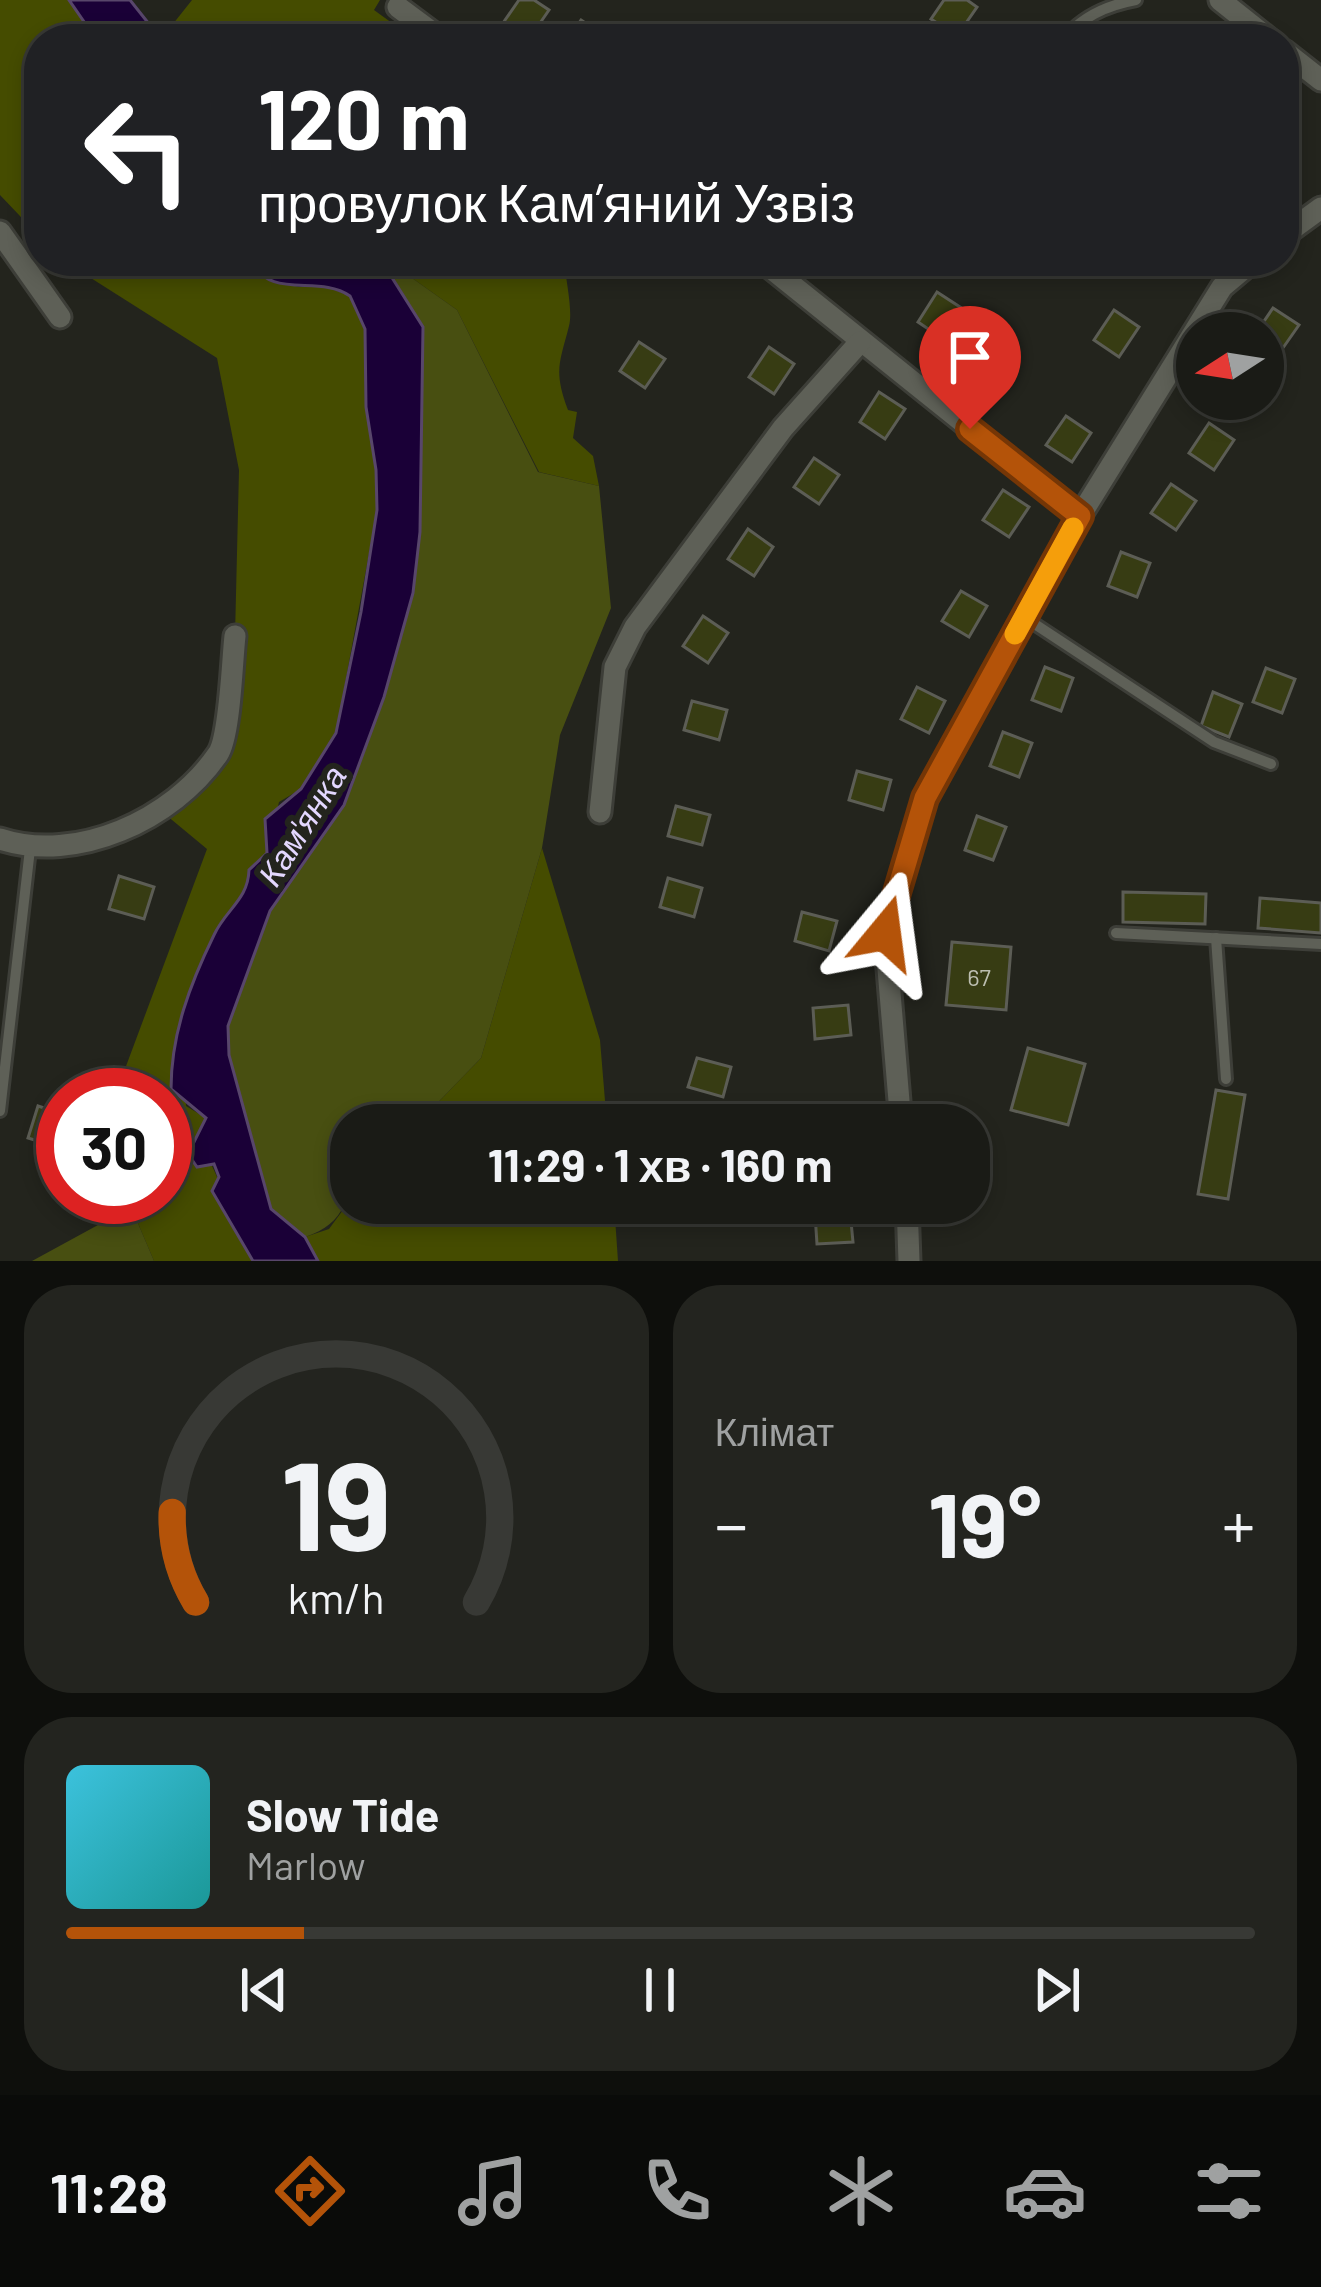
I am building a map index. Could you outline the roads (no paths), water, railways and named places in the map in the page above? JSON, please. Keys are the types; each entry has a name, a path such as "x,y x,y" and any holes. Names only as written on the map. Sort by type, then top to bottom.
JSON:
{"street":[{"path":"1220,0 1250,24"},
{"path":"398,8 420,24"},
{"path":"0,232 24,266"},
{"path":"31,276 60,317"},
{"path":"780,276 1080,516"},
{"path":"899,1104 885,933 925,798 1080,516 1222,286 1234,276"},
{"path":"600,812 615,667 635,627 783,428 860,343"},
{"path":"0,839 30,849 79,844 122,831 160,810 220,752 235,637"},
{"path":"908,1224 909,1261"}],"lane":[{"path":"1077,24 1112,4 1136,0"},
{"path":"1024,617 1214,742 1271,764"},
{"path":"0,1111 30,849"},
{"path":"1116,933 1321,944"},
{"path":"1216,938 1226,1079"}],"water":[{"path":"69,0 130,0 149,24 86,24"},
{"name":"Кам'янка","path":"264,276 391,276 423,327 420,532 413,593 384,697 344,805 270,911 228,1026 229,1055 271,1209 305,1237 318,1261 253,1261 212,1191 219,1177 214,1164 197,1167 192,1160 192,1146 206,1118 192,1106 192,1068 173,1068 178,1029 214,935 241,897 249,870 267,853 265,819 301,789 336,733 377,510 366,407 365,329 350,296 324,287 283,284"}]}
